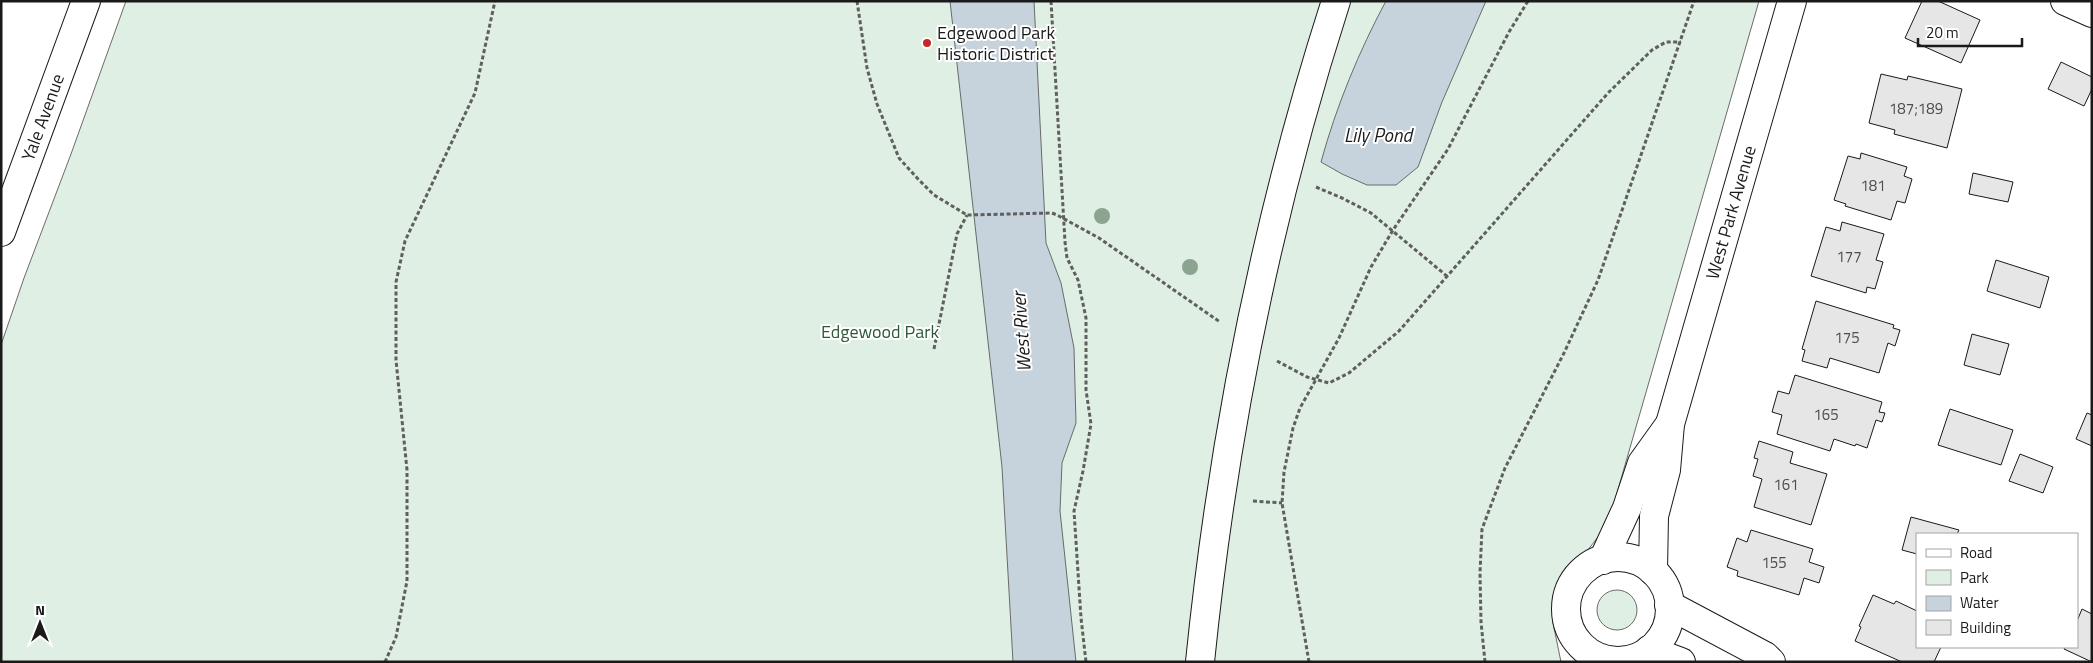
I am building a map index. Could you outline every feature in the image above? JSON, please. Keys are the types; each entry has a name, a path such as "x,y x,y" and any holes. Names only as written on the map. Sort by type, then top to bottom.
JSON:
{"street":[{"name":"Yale Avenue","path":"1,232 86,1"},
{"path":"1200,662 1207,589 1247,340 1284,178 1336,1"},
{"name":"West Park Avenue","path":"1653,571 1654,516 1666,470 1670,424 1792,1"},
{"path":"2066,1 2092,13"},
{"name":"West Park Avenue","path":"1603,560 1627,508 1642,463 1670,424"},
{"path":"1617,557 1633,559 1645,564 1653,571 1662,581 1668,593 1669,605 1669,619 1665,632 1657,644 1637,657 1619,661 1576,652 1565,608 1569,591 1578,575 1590,566 1603,560 1617,557"},
{"path":"1669,605 1765,656 1771,662"},
{"path":"1649,650 1681,662"}],"path":[{"path":"385,662 396,637 407,581 407,470 396,360 396,282 405,240 475,93 495,1"},
{"path":"857,1 867,68 877,104 899,158 934,195 967,215 1052,213 1063,218 1099,238 1283,364 1316,381 1329,383 1349,373 1399,331 1608,93 1652,50 1666,42 1681,42"},
{"path":"1051,1 1063,218 1067,258 1078,280 1086,318 1086,390 1091,424 1074,511 1080,618 1086,662"},
{"path":"1308,662 1282,503 1284,472 1293,428 1300,408 1339,338 1371,267 1393,230 1448,149 1509,32 1528,1"},
{"path":"1485,662 1481,622 1480,573 1482,529 1505,468 1564,353 1598,280 1694,1"},
{"path":"1284,178 1311,185 1371,213 1448,277"},
{"path":"934,349 946,296 955,241 967,215"}],"green space":[{"name":"Edgewood Park","path":"126,1 1759,1 1608,524 1584,555 1567,567 1556,586 1553,623 1561,662 1,662 1,345"},
{"path":"1617,590 1631,596 1637,610 1631,624 1617,630 1603,624 1597,610 1603,596"}],"water":[{"name":"West River","path":"950,1 1034,1 1046,243 1061,283 1074,348 1076,423 1062,463 1060,511 1076,662 1013,662 1002,467"},
{"name":"Lily Pond","path":"1386,1 1486,1 1442,102 1418,167 1396,185 1367,185 1321,162 1349,80"}],"building":[{"path":"1922,1 1938,1 1980,20 1961,63 1905,38"},
{"path":"2061,62 2092,77 2092,89 2084,106 2048,89"},
{"path":"1881,74 1907,80 1908,76 1962,89 1947,148 1894,134 1895,130 1869,123"},
{"path":"1861,153 1907,167 1904,176 1912,179 1905,203 1897,201 1891,220 1845,206 1846,204 1834,200 1848,156 1860,159"},
{"path":"1973,173 2013,182 2008,202 1969,194"},
{"path":"1842,222 1884,234 1876,260 1883,262 1875,289 1867,287 1866,293 1811,276 1826,227 1840,231"},
{"path":"1996,260 2049,277 2040,308 1987,291"},
{"path":"1816,301 1894,325 1893,328 1900,330 1895,346 1888,343 1879,373 1830,358 1827,368 1802,361 1805,350 1802,349"},
{"path":"1972,334 2009,344 2000,375 1964,365"},
{"path":"1795,375 1882,402 1879,412 1885,413 1882,422 1876,420 1867,448 1834,439 1830,451 1777,434 1782,415 1772,412 1778,391 1789,394"},
{"path":"1950,409 2013,430 2001,465 1938,445"},
{"path":"2087,413 2092,415 2092,446 2076,439"},
{"path":"1759,441 1793,452 1790,463 1827,474 1811,525 1754,507 1762,479 1753,476 1758,459 1754,458"},
{"path":"2020,454 2053,467 2043,493 2009,481"},
{"path":"1911,517 1959,530 1958,533 1916,533 1916,554 1902,550"},
{"path":"1751,530 1813,549 1809,562 1824,567 1819,583 1804,578 1799,595 1737,576 1738,571 1727,567 1737,538 1747,542"},
{"path":"1873,595 1894,604 1896,601 1916,611 1916,648 1941,648 1934,662 1902,662 1855,641 1861,627 1859,626"},
{"path":"2082,609 2092,614 2092,662 2064,649 2078,648 2078,619"}],"place":[{"name":"Edgewood Park Historic District","path":"927,43"}]}
